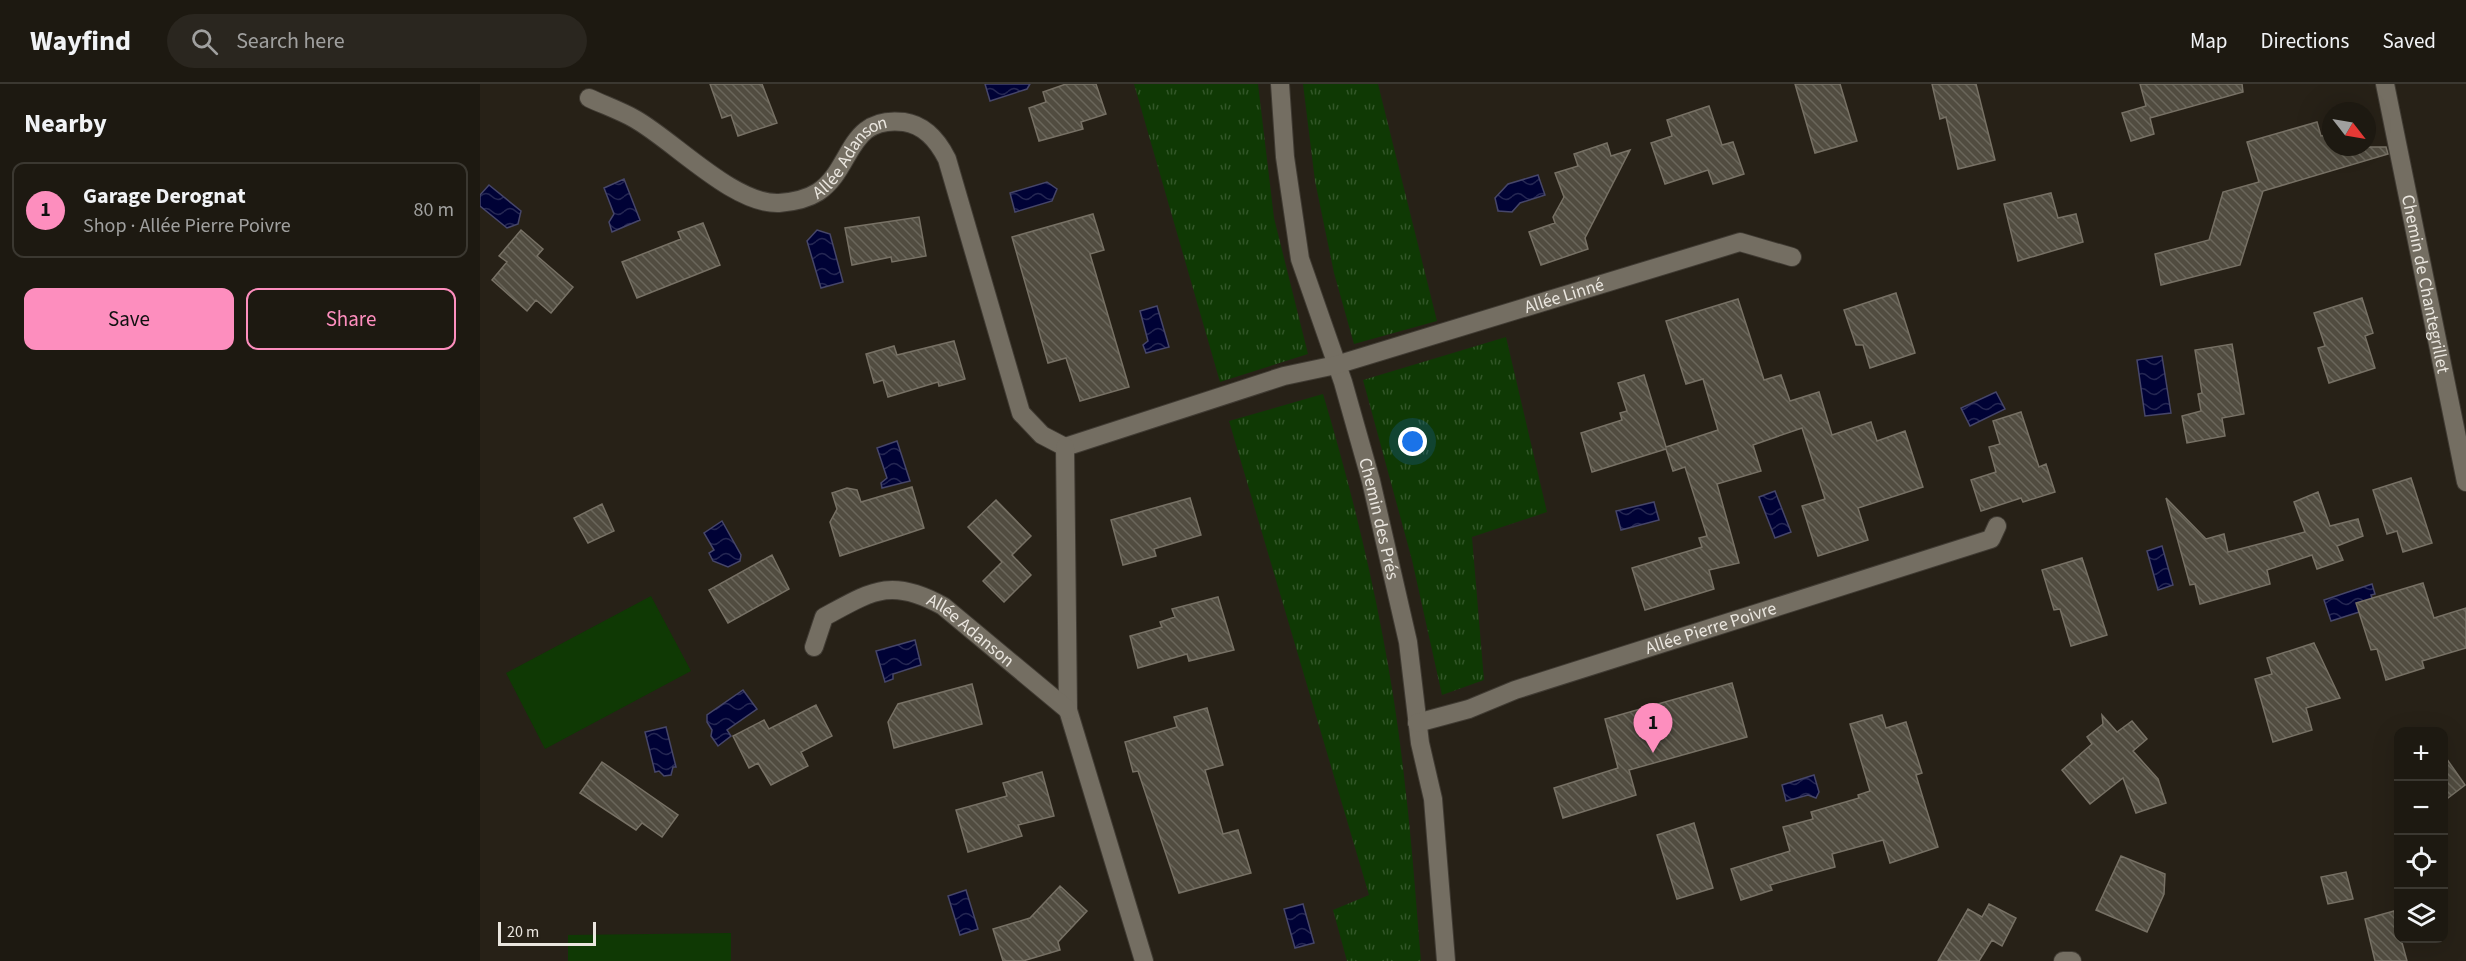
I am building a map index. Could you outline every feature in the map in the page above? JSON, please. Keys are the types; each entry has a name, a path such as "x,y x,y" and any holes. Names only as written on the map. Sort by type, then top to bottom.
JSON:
{"street":[{"name":"Chemin des Prés","path":"1280,84 1285,157 1300,259 1336,364 1371,481 1408,642 1418,723 1433,799 1446,961"},
{"name":"Chemin de Chantegrillet","path":"2385,84 2463,457 2466,482"},
{"name":"Allée Adanson","path":"589,98 635,119 733,188 755,199 778,203 801,200 819,191 832,178 855,140 870,127 889,120 910,123 926,131 938,142 948,159 1021,413 1042,435 1065,447"},
{"name":"Allée Linné","path":"1336,364 1740,242 1792,257"},
{"path":"1144,961 1068,710 1065,447 1284,376 1336,364"},
{"name":"Allée Pierre Poivre","path":"1418,723 1469,709 1515,690 1991,539 1997,526"},
{"name":"Allée Adanson","path":"814,647 824,617 861,597 890,588 920,593 943,606 1068,710"},
{"path":"2062,961 2072,961"}],"green space":[{"path":"1134,84 1258,84 1274,218 1308,354 1220,382"},
{"path":"1303,84 1378,84 1437,321 1354,344 1334,273 1315,181"},
{"path":"1506,337 1547,512 1472,537 1484,680 1442,695 1412,560 1363,380"},
{"path":"1323,394 1362,539 1392,686 1414,873 1421,961 1347,961 1333,910 1369,895 1229,421"},
{"path":"651,596 691,671 545,749 506,673"},
{"path":"731,933 731,961 568,961 568,935"}],"water":[{"path":"985,84 1030,84 1027,89 990,101"},
{"path":"1538,175 1545,195 1520,203 1512,212 1498,211 1495,198 1508,184"},
{"path":"624,179 640,220 612,232 609,222 614,214 604,188"},
{"path":"1047,182 1057,189 1052,201 1015,212 1010,193"},
{"path":"489,185 521,211 518,224 507,228 480,206 480,195"},
{"path":"817,230 830,234 843,282 821,288 807,241"},
{"path":"1157,306 1169,347 1146,353 1143,345 1148,341 1140,311"},
{"path":"2162,356 2171,413 2145,416 2137,360"},
{"path":"1996,392 2005,409 1970,426 1961,408"},
{"path":"897,441 910,481 882,488 881,483 887,478 877,448"},
{"path":"1775,491 1791,532 1775,538 1759,497"},
{"path":"1654,502 1659,520 1621,530 1616,511"},
{"path":"722,521 741,555 740,561 728,567 713,561 709,553 714,550 704,533"},
{"path":"2162,546 2173,585 2158,590 2147,551"},
{"path":"2372,584 2375,594 2371,595 2375,607 2331,621 2324,600"},
{"path":"915,640 921,665 893,674 893,679 885,682 876,651"},
{"path":"743,690 757,709 727,730 731,736 718,746 711,736 712,730 707,722 707,715"},
{"path":"666,727 676,767 673,767 671,775 664,776 659,771 655,772 645,732"},
{"path":"1814,775 1819,792 1816,798 1808,795 1786,801 1782,785"},
{"path":"966,890 978,929 960,935 948,896"},
{"path":"1303,904 1314,943 1295,948 1284,909"}],"building":[{"path":"710,84 762,84 777,123 738,136 731,115 722,118"},
{"path":"1066,84 1096,84 1106,114 1081,122 1083,129 1039,141 1029,108 1046,102 1043,92"},
{"path":"1795,84 1840,84 1857,141 1815,153"},
{"path":"1932,84 1976,84 1995,160 1958,169 1946,117 1940,119"},
{"path":"2140,84 2242,84 2243,92 2150,118 2154,134 2131,141 2122,113 2146,106"},
{"path":"1709,106 1722,145 1733,142 1744,174 1713,184 1708,170 1665,184 1651,143 1672,136 1667,120"},
{"path":"2317,122 2322,136 2322,156 2376,156 2376,147 2386,147 2388,154 2263,191 2240,265 2161,285 2155,254 2209,240 2223,192 2259,182 2247,142"},
{"path":"1607,143 1611,156 1630,150 1585,238 1588,249 1541,265 1529,232 1555,223 1553,217 1564,197 1555,173 1578,166 1574,154"},
{"path":"2051,193 2058,218 2076,214 2083,242 2018,261 2004,204"},
{"path":"1093,214 1104,250 1090,254 1129,387 1080,401 1066,358 1048,363 1012,237"},
{"path":"919,217 926,256 892,262 891,257 852,265 845,228"},
{"path":"703,223 720,265 637,298 622,262 681,239 678,232"},
{"path":"521,230 543,249 537,256 573,287 551,313 536,300 527,311 492,280 507,262 499,256"},
{"path":"1896,293 1915,353 1870,368 1863,345 1856,345 1844,310"},
{"path":"2362,298 2373,333 2365,336 2375,368 2329,383 2318,348 2325,346 2314,313"},
{"path":"1738,299 1764,380 1781,375 1790,401 1819,392 1832,435 1871,422 1877,441 1905,431 1923,487 1858,508 1868,540 1818,556 1802,506 1825,499 1802,428 1753,445 1761,471 1717,484 1739,563 1709,570 1714,589 1645,610 1632,568 1702,547 1699,538 1707,536 1685,467 1673,471 1666,449 1592,472 1581,433 1622,420 1620,413 1627,411 1618,383 1644,375 1666,447 1718,430 1703,379 1686,384 1666,321"},
{"path":"954,341 965,379 939,386 938,382 888,397 883,380 874,383 866,354 894,346 897,355"},
{"path":"2232,344 2244,414 2222,418 2225,436 2187,443 2182,416 2201,411 2198,394 2202,393 2195,350"},
{"path":"2021,412 2039,467 2046,464 2055,492 2023,502 2021,498 1981,511 1971,480 1996,472 1989,447 2000,444 1993,421"},
{"path":"2411,478 2432,543 2403,552 2397,531 2387,534 2373,490"},
{"path":"912,487 924,528 840,556 830,522 837,509 832,493 847,488 857,490 861,502"},
{"path":"2318,492 2330,526 2358,519 2363,536 2337,546 2343,560 2317,569 2312,555 2267,570 2270,584 2200,604 2195,584 2190,585 2166,498 2206,539 2224,534 2228,552 2305,532 2294,502"},
{"path":"1190,498 1201,535 1154,549 1156,556 1123,565 1111,520"},
{"path":"996,500 1031,536 1012,555 1031,575 1004,602 983,581 1002,562 968,527"},
{"path":"602,504 614,531 588,543 574,518"},
{"path":"772,555 789,589 728,623 709,590"},
{"path":"2082,558 2107,635 2071,646 2060,609 2054,610 2042,570"},
{"path":"2423,583 2434,618 2466,608 2466,648 2422,661 2424,668 2386,680 2377,649 2371,650 2356,603"},
{"path":"1218,597 1234,650 1189,661 1187,654 1138,668 1130,636 1162,627 1160,622 1175,617 1172,609"},
{"path":"2314,643 2340,698 2306,708 2312,730 2273,742 2255,679 2272,674 2267,658"},
{"path":"1732,683 1747,737 1629,770 1636,795 1563,818 1554,788 1618,768 1605,719"},
{"path":"972,684 982,724 894,748 888,722 898,704"},
{"path":"816,705 832,736 801,752 808,766 771,785 758,763 749,768 733,736 764,720 769,729"},
{"path":"1207,708 1223,765 1205,770 1223,834 1238,830 1251,873 1179,893 1138,771 1133,772 1125,742 1177,727 1174,717"},
{"path":"1882,715 1886,728 1906,722 1922,773 1916,775 1938,847 1890,863 1883,840 1832,854 1835,867 1770,885 1772,890 1741,900 1731,869 1790,851 1783,827 1813,819 1811,812 1859,798 1858,795 1870,791 1850,724"},
{"path":"2102,715 2117,732 2132,721 2147,739 2133,751 2158,779 2166,803 2136,813 2123,778 2090,804 2062,770 2092,744 2087,737 2103,724"},
{"path":"2448,761 2465,785 2448,798"},
{"path":"602,762 678,815 662,837 642,823 636,830 580,793"},
{"path":"1042,772 1054,816 1018,825 1022,836 968,852 956,810 1007,796 1003,783"},
{"path":"1694,823 1713,888 1677,899 1657,835"},
{"path":"2121,856 2165,874 2164,894 2147,932 2096,910"},
{"path":"2346,872 2353,899 2328,904 2321,877"},
{"path":"1060,886 1087,911 1058,942 1060,950 1023,961 1003,961 993,929 1030,918"},
{"path":"1989,904 2016,918 2002,946 1992,940 1979,961 1938,961 1968,909 1982,917"},
{"path":"2394,911 2394,943 2402,943 2407,961 2375,961 2365,919"}],"place":[{"name":"Garage Derognat","path":"1653,753"}]}
